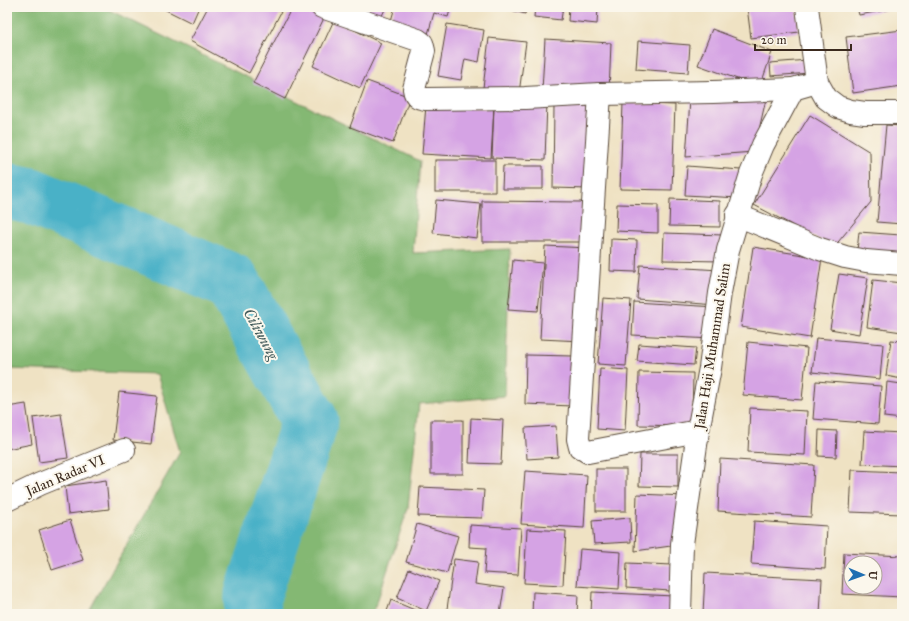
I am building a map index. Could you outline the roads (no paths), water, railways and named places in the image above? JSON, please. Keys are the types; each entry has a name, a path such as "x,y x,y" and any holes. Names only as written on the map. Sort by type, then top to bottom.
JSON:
{"street":[{"path":"322,7 418,40 422,43 424,51 414,89 418,98 525,98 600,94 793,89 817,82"},
{"path":"807,7 817,82 826,98 838,107 851,111 865,113 902,113"},
{"name":"Jalan Haji Muhammad Salim","path":"680,614 682,544 698,431 710,368 728,250 750,174 763,145 793,89"},
{"path":"600,94 578,439 580,447 588,452 698,431"},
{"path":"738,215 820,249 846,257 866,261 902,264"},
{"name":"Jalan Radar VI","path":"7,500 40,484 124,450"}],"waterway":[{"name":"Ciliwung","path":"7,191 31,196 232,282 310,421 253,594 252,614"}]}
